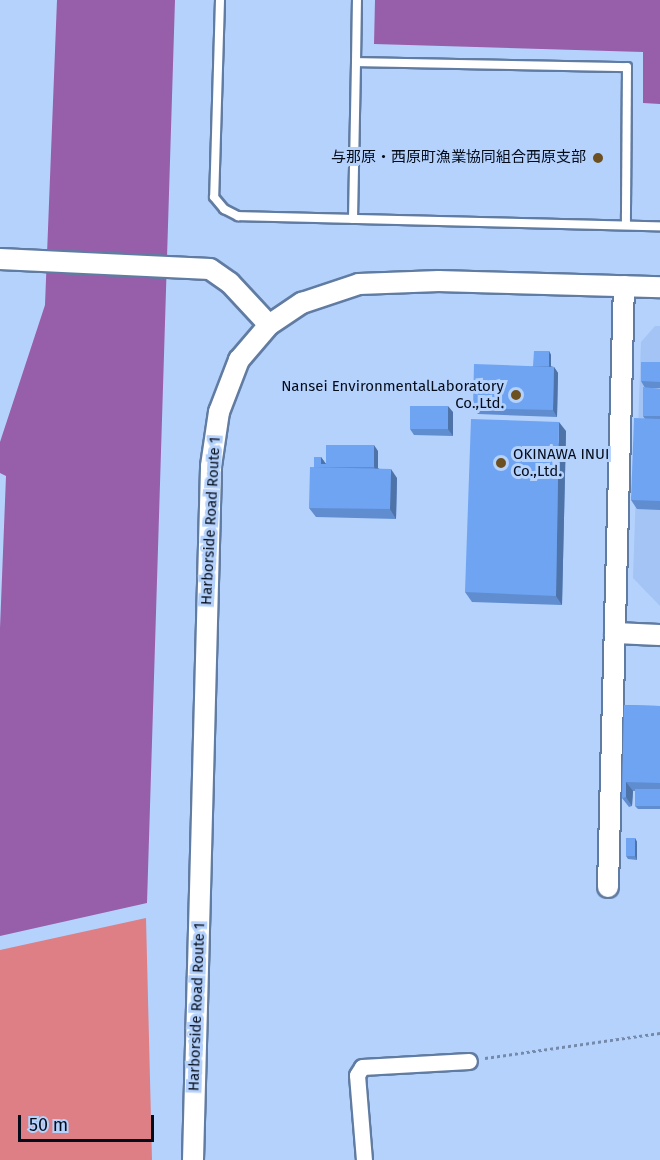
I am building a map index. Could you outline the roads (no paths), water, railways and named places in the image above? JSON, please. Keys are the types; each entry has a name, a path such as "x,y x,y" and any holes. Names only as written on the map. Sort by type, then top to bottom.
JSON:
{"street":[{"path":"0,259 176,264 210,269 230,283 269,325"},
{"name":"Harborside Road Route 1","path":"193,1160 211,466 219,412 228,383 252,341 269,325 302,303 359,285 439,281 660,288"},
{"path":"608,887 624,286"},
{"path":"615,633 660,634"},
{"path":"364,1160 357,1075 362,1068 469,1060"}],"lane":[{"path":"220,0 214,196 224,208 237,216 660,226"},
{"path":"353,219 357,0"},
{"path":"356,62 627,67 626,225"}],"place":[{"name":"与那原・西原町漁業協同組合西原支部","path":"598,158"},
{"name":"Nansei EnvironmentalLaboratory Co.,Ltd.","path":"516,395"},
{"name":"OKINAWA INUI Co.,Ltd.","path":"501,463"}]}
